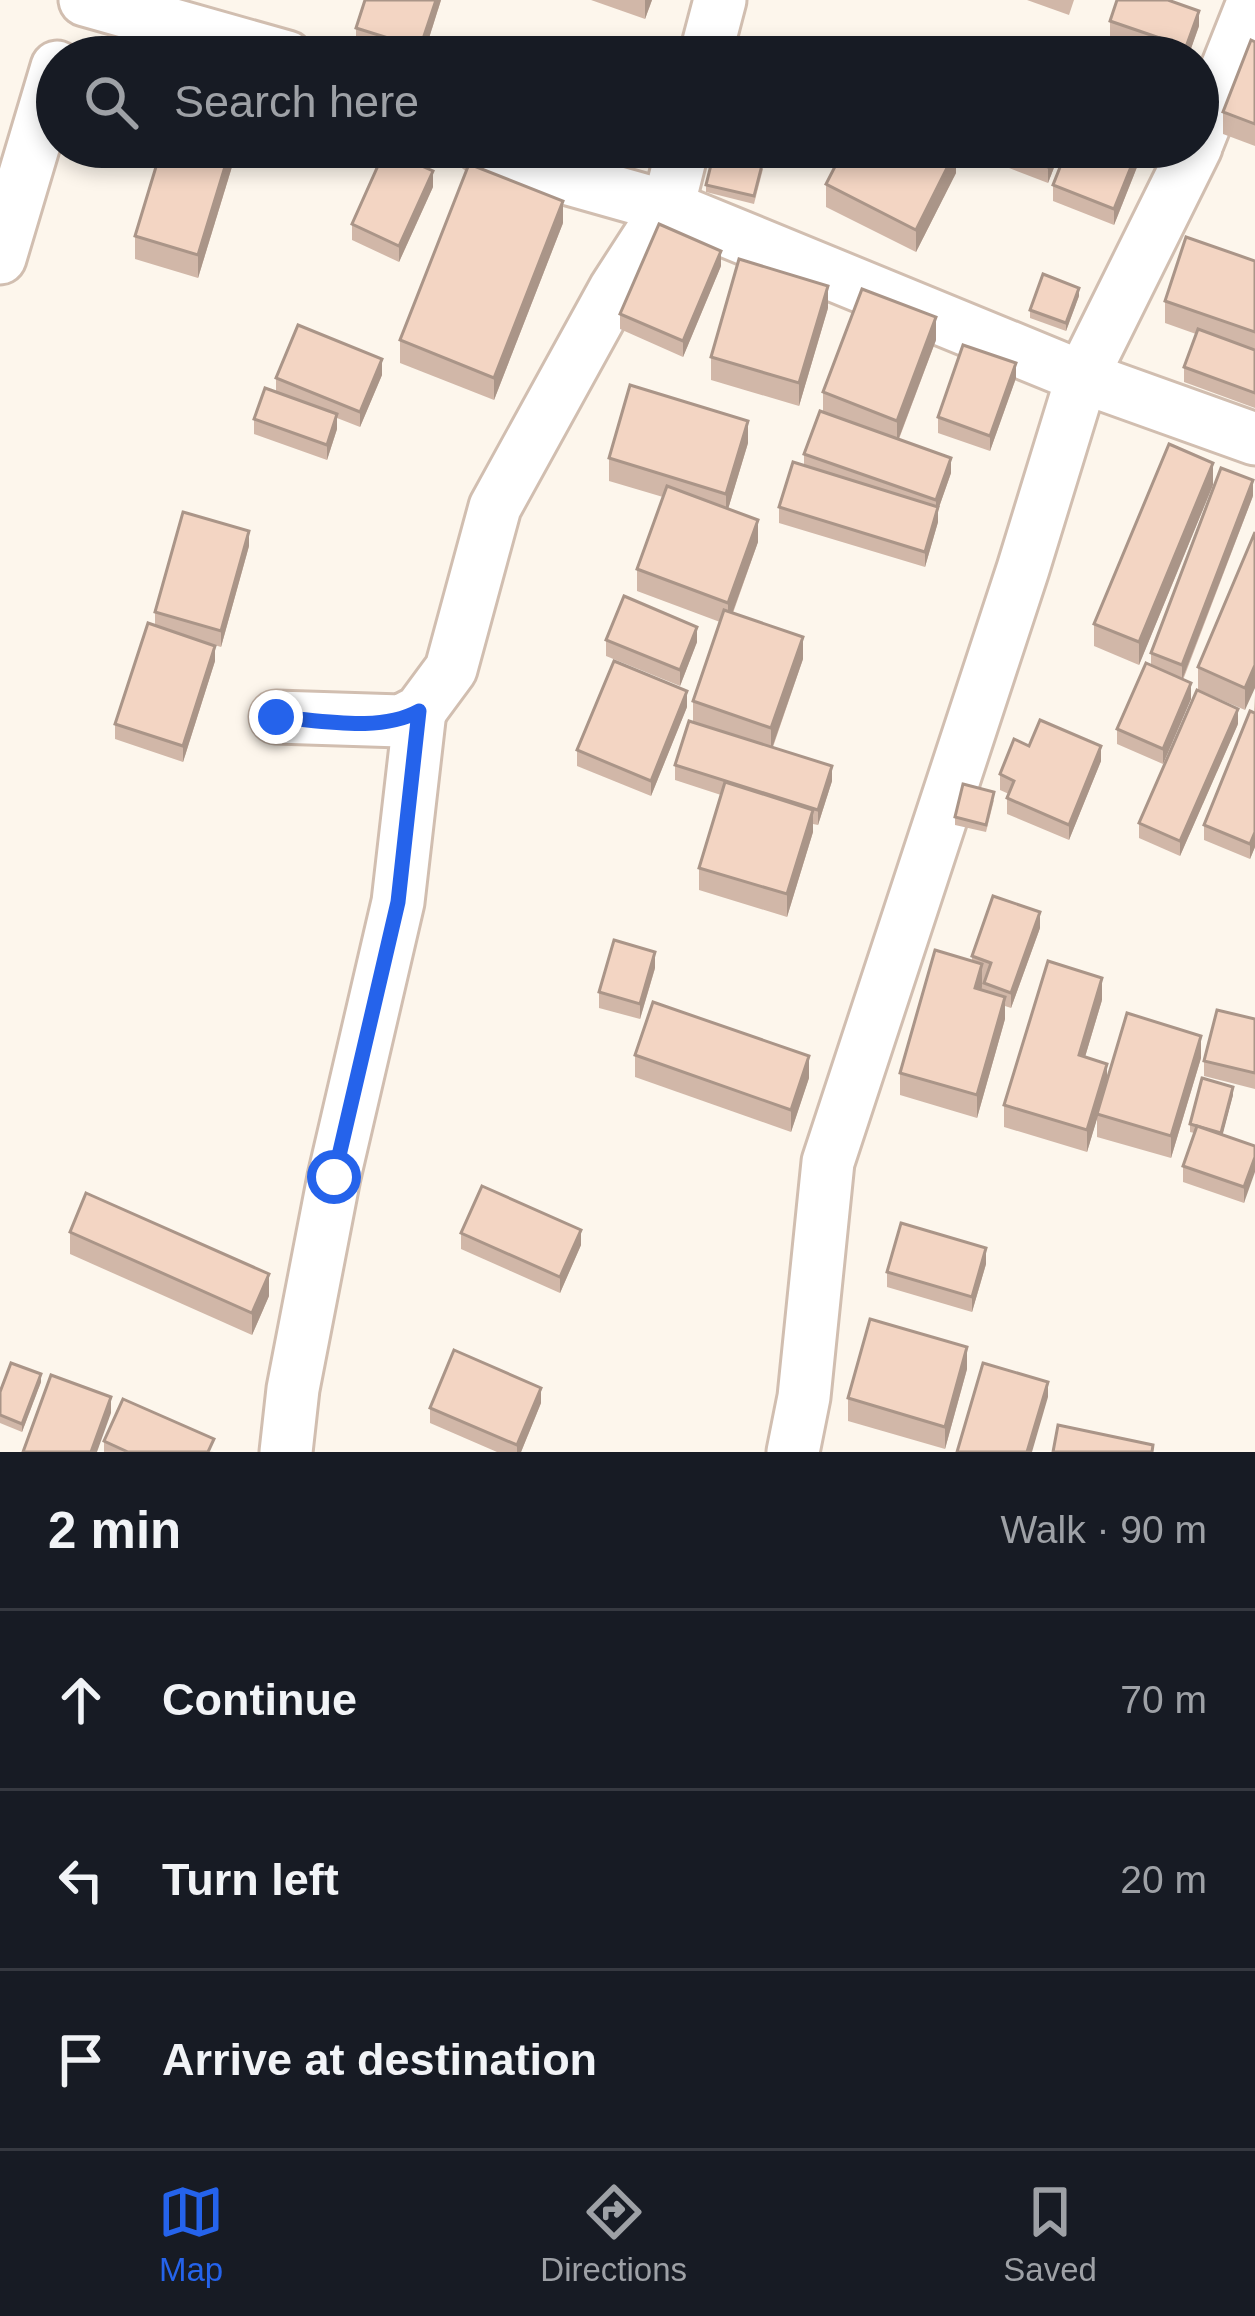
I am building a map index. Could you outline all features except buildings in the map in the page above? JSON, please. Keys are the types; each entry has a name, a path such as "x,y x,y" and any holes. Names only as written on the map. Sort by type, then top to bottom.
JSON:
{"street":[{"path":"68,36 81,0 211,36"},
{"path":"711,36 720,0"},
{"path":"1219,88 1254,0"},
{"path":"0,258 36,137"},
{"path":"534,168 668,207 1082,377 1255,440"},
{"path":"276,717 401,722 419,711 451,669 495,507 615,289 668,207 678,168"},
{"path":"793,1452 804,1397 828,1162 1082,377 1185,168"},
{"path":"286,1452 292,1389 334,1177 398,902 419,711"}],"route":[{"path":"276,717 401,722 419,711 398,902 334,1177"}]}
